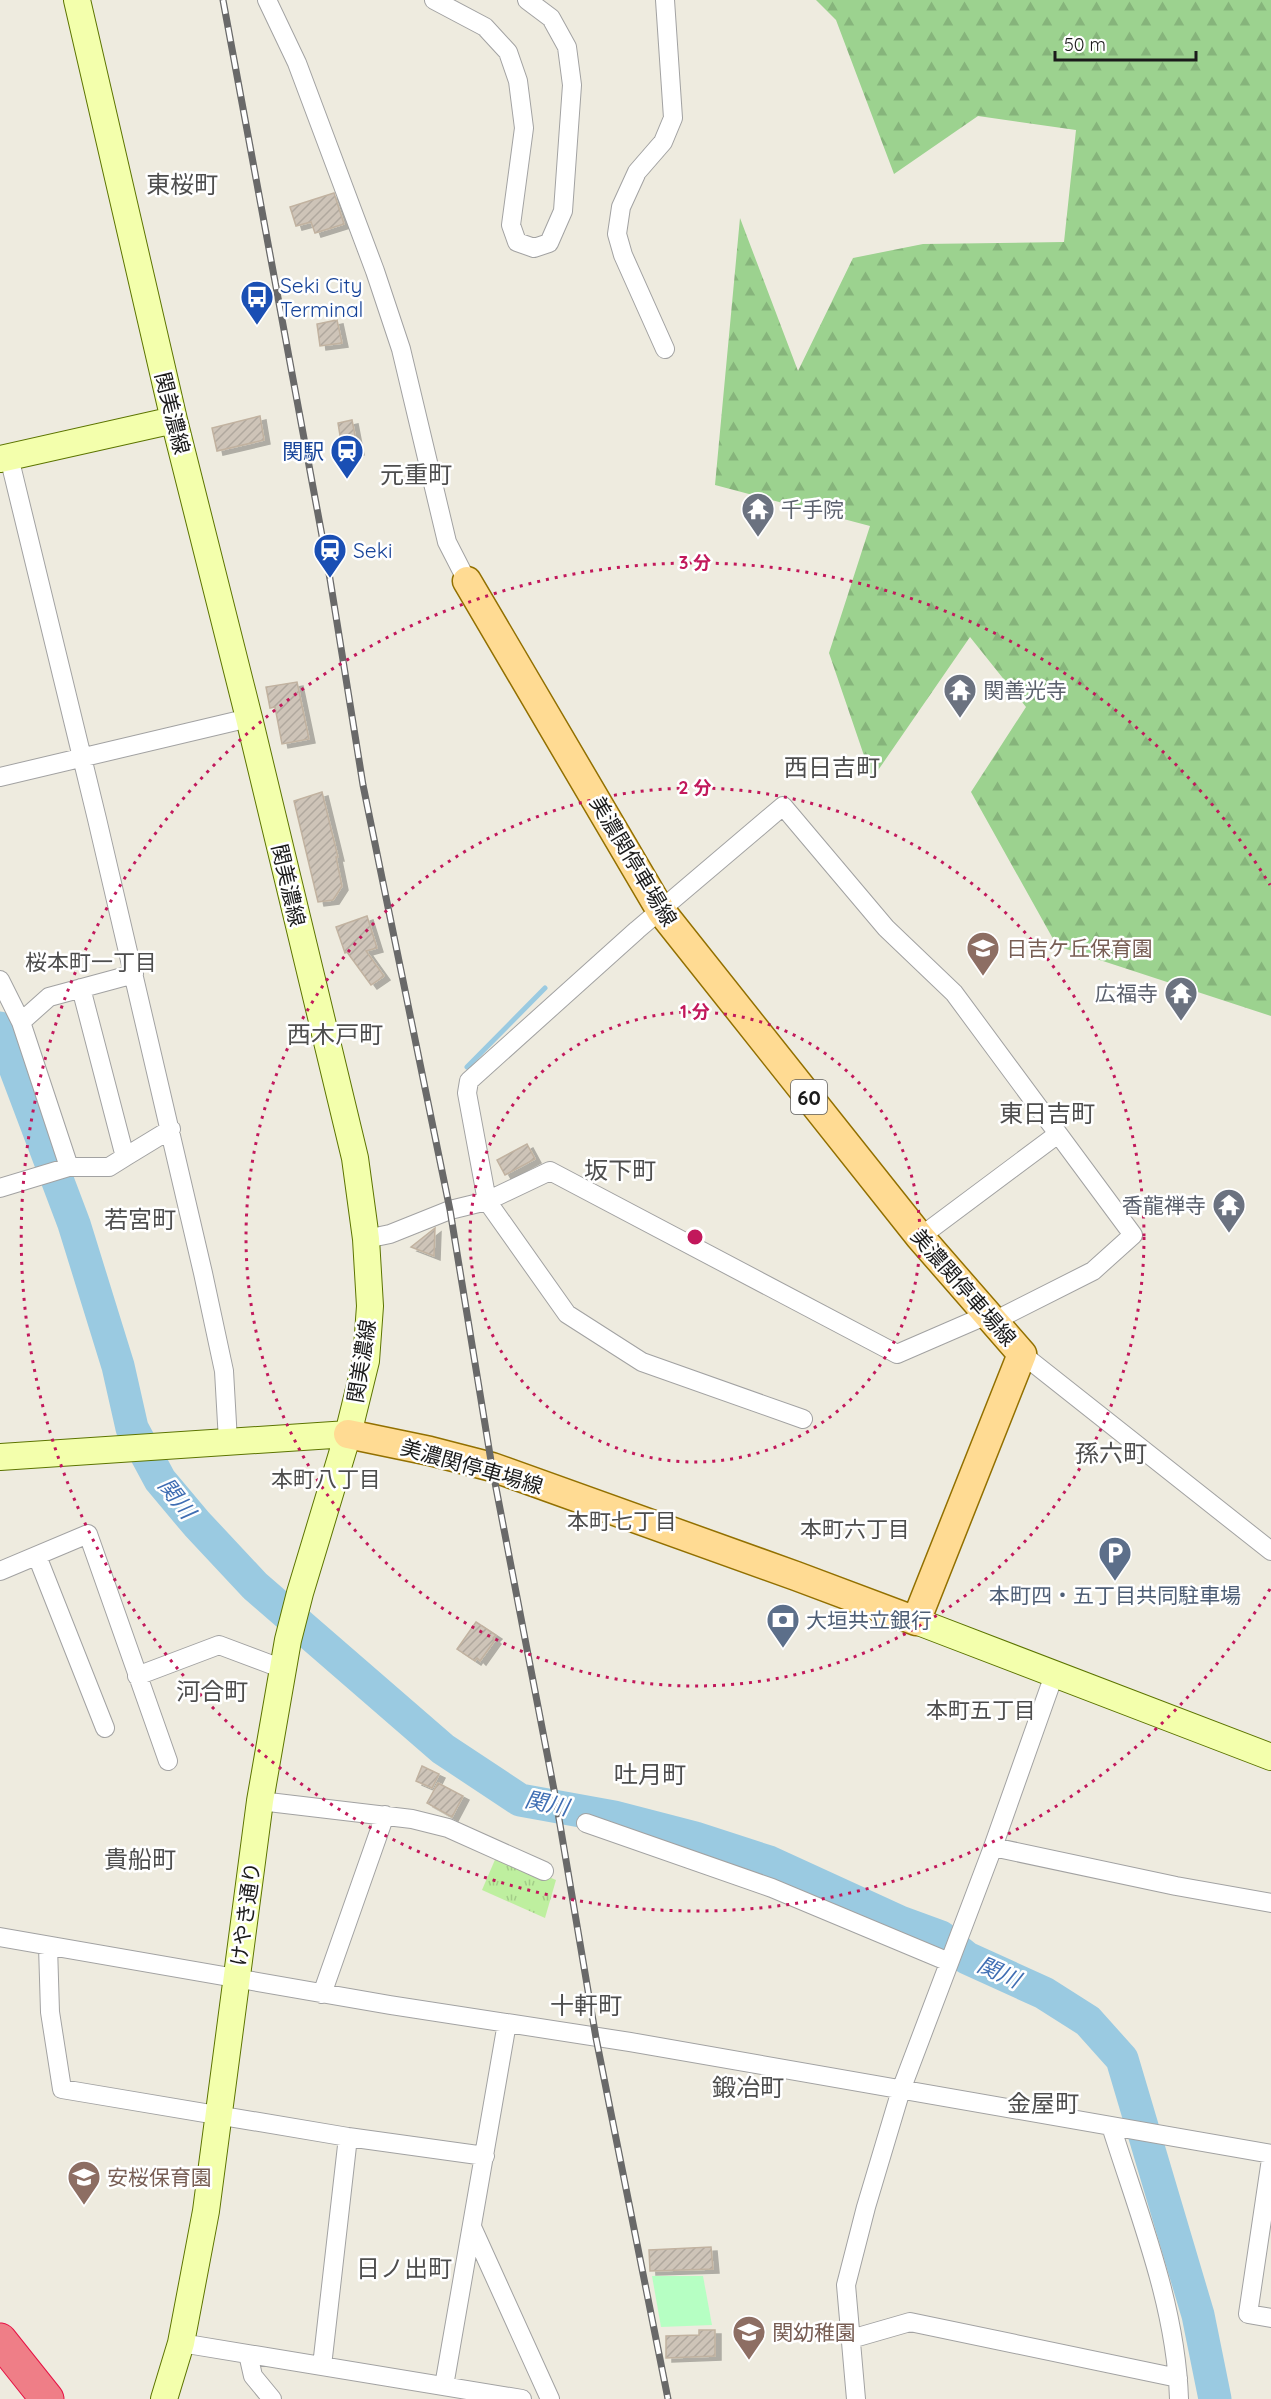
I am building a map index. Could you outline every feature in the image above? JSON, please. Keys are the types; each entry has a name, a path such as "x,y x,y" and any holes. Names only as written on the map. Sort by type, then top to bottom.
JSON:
{"highway":[{"path":"0,2340 47,2399"}],"main road":[{"name":"関美濃線","path":"77,0 174,420 249,718 355,1158 366,1239 370,1306 366,1361 348,1434"},
{"path":"4,458 174,420"},
{"name":"美濃関停車場線","path":"348,1434 492,1467 916,1621 1022,1354 920,1237 661,911 467,581"},
{"path":"0,1457 348,1434"},
{"name":"けやき通り","path":"164,2399 181,2343 206,2211 260,1801 288,1640 348,1434"},
{"path":"916,1621 1271,1757"}],"street":[{"path":"267,0 297,63 375,271 401,350 447,542 467,581"},
{"path":"434,0 485,27 508,52 518,81 524,128 511,225 517,242 534,248 549,243 563,212 572,85 567,47 551,18 527,0"},
{"path":"665,0 673,118 663,142 637,172 621,207 617,234 623,255 665,350"},
{"path":"4,458 82,758 171,1129 224,1371 228,1441"},
{"path":"0,777 249,718"},
{"path":"366,1239 390,1234 450,1210 486,1202 550,1171 897,1354 990,1318 1093,1271 1133,1235 954,993 886,928 783,806 469,1081 467,1093 486,1202 567,1314 642,1362 803,1419"},
{"path":"21,1022 49,997 134,974"},
{"path":"0,980 21,1022 69,1167"},
{"path":"81,988 125,1157"},
{"path":"0,1188 69,1167 109,1167 171,1129"},
{"path":"920,1237 1059,1134"},
{"path":"1022,1354 1271,1551"},
{"path":"0,1571 88,1534 168,1761"},
{"path":"37,1556 105,1728"},
{"path":"137,1676 219,1645 283,1669"},
{"path":"856,2399 846,2285 901,2091 958,1934 993,1847 1054,1675"},
{"path":"260,1801 385,1815 448,1828 544,1871"},
{"path":"322,1994 385,1815"},
{"path":"586,1823 772,1888 949,1961"},
{"path":"993,1847 1176,1886 1271,1903"},
{"path":"1,1939 1271,2154"},
{"path":"48,1946 50,2012 62,2089 348,2137 485,2156"},
{"path":"444,2386 507,2023"},
{"path":"1117,2127 1161,2285 1178,2359 1179,2399"},
{"path":"322,2367 348,2137"},
{"path":"1271,2159 1248,2314 1271,2318"},
{"path":"472,2227 550,2399"},
{"path":"851,2339 910,2322 1179,2378"},
{"path":"181,2343 522,2399"},
{"path":"248,2354 253,2376 272,2399"}],"green space":[{"path":"816,0 1271,0 1271,1016 1057,946 971,792 1026,707 970,637 872,779 829,653 870,526 715,485 740,218 798,371 853,258 923,244 1064,242 1076,130 978,116 894,174 836,20"},
{"path":"497,1855 556,1880 545,1918 482,1890"},
{"path":"652,2276 703,2276 712,2325 661,2327"}],"building":[{"path":"334,193 344,224 315,233 311,222 296,226 290,207"},
{"path":"337,320 342,343 320,346 317,324"},
{"path":"260,416 264,440 217,451 212,428"},
{"path":"352,420 358,451 343,454 338,423"},
{"path":"297,682 309,739 282,744 275,707 270,708 266,687"},
{"path":"322,792 338,857 336,857 342,886 333,900 318,902 294,801"},
{"path":"367,916 377,948 366,951 384,976 371,985 347,952 345,953 336,927"},
{"path":"527,1144 535,1159 505,1175 497,1160"},
{"path":"435,1228 434,1256 411,1247"},
{"path":"476,1622 496,1635 480,1661 477,1658 475,1661 457,1649"},
{"path":"422,1766 439,1774 432,1788 416,1781"},
{"path":"438,1783 463,1796 452,1817 427,1803"},
{"path":"711,2247 713,2269 650,2271 649,2250"},
{"path":"699,2330 715,2330 715,2356 666,2358 666,2336 699,2335"}],"waterway":[{"path":"467,1067 545,988"},
{"name":"関川","path":"0,1028 74,1224 118,1366 132,1428 160,1480 197,1524 255,1586 443,1749 520,1800 614,1817 695,1838 769,1862 900,1922 941,1937 967,1958 1044,1993 1088,2021 1122,2059 1198,2315 1215,2399"}],"railway":[{"path":"223,0 330,579 363,785 450,1210 492,1467 555,1795 596,2038 668,2399"}],"place":[{"name":"Seki City Terminal","path":"257,326"},
{"name":"関駅","path":"347,480"},
{"name":"千手院","path":"758,538"},
{"name":"Seki","path":"330,579"},
{"name":"関善光寺","path":"960,719"},
{"name":"日吉ケ丘保育園","path":"983,977"},
{"name":"広福寺","path":"1181,1022"},
{"name":"香龍禅寺","path":"1229,1234"},
{"name":"本町四・五丁目共同駐車場","path":"1115,1582"},
{"name":"大垣共立銀行","path":"783,1649"},
{"name":"安桜保育園","path":"84,2206"},
{"name":"関幼稚園","path":"749,2361"}],"district":[{"name":"東桜町","path":"182,184"},
{"name":"元重町","path":"416,474"},
{"name":"西日吉町","path":"832,767"},
{"name":"桜本町一丁目","path":"91,962"},
{"name":"西木戸町","path":"335,1034"},
{"name":"東日吉町","path":"1047,1113"},
{"name":"坂下町","path":"620,1170"},
{"name":"若宮町","path":"140,1219"},
{"name":"孫六町","path":"1111,1453"},
{"name":"本町八丁目","path":"326,1479"},
{"name":"本町七丁目","path":"622,1521"},
{"name":"本町六丁目","path":"855,1529"},
{"name":"河合町","path":"212,1691"},
{"name":"本町五丁目","path":"981,1710"},
{"name":"吐月町","path":"650,1774"},
{"name":"貴船町","path":"140,1859"},
{"name":"十軒町","path":"586,2005"},
{"name":"鍛冶町","path":"748,2087"},
{"name":"金屋町","path":"1043,2103"},
{"name":"日ノ出町","path":"404,2268"}]}
